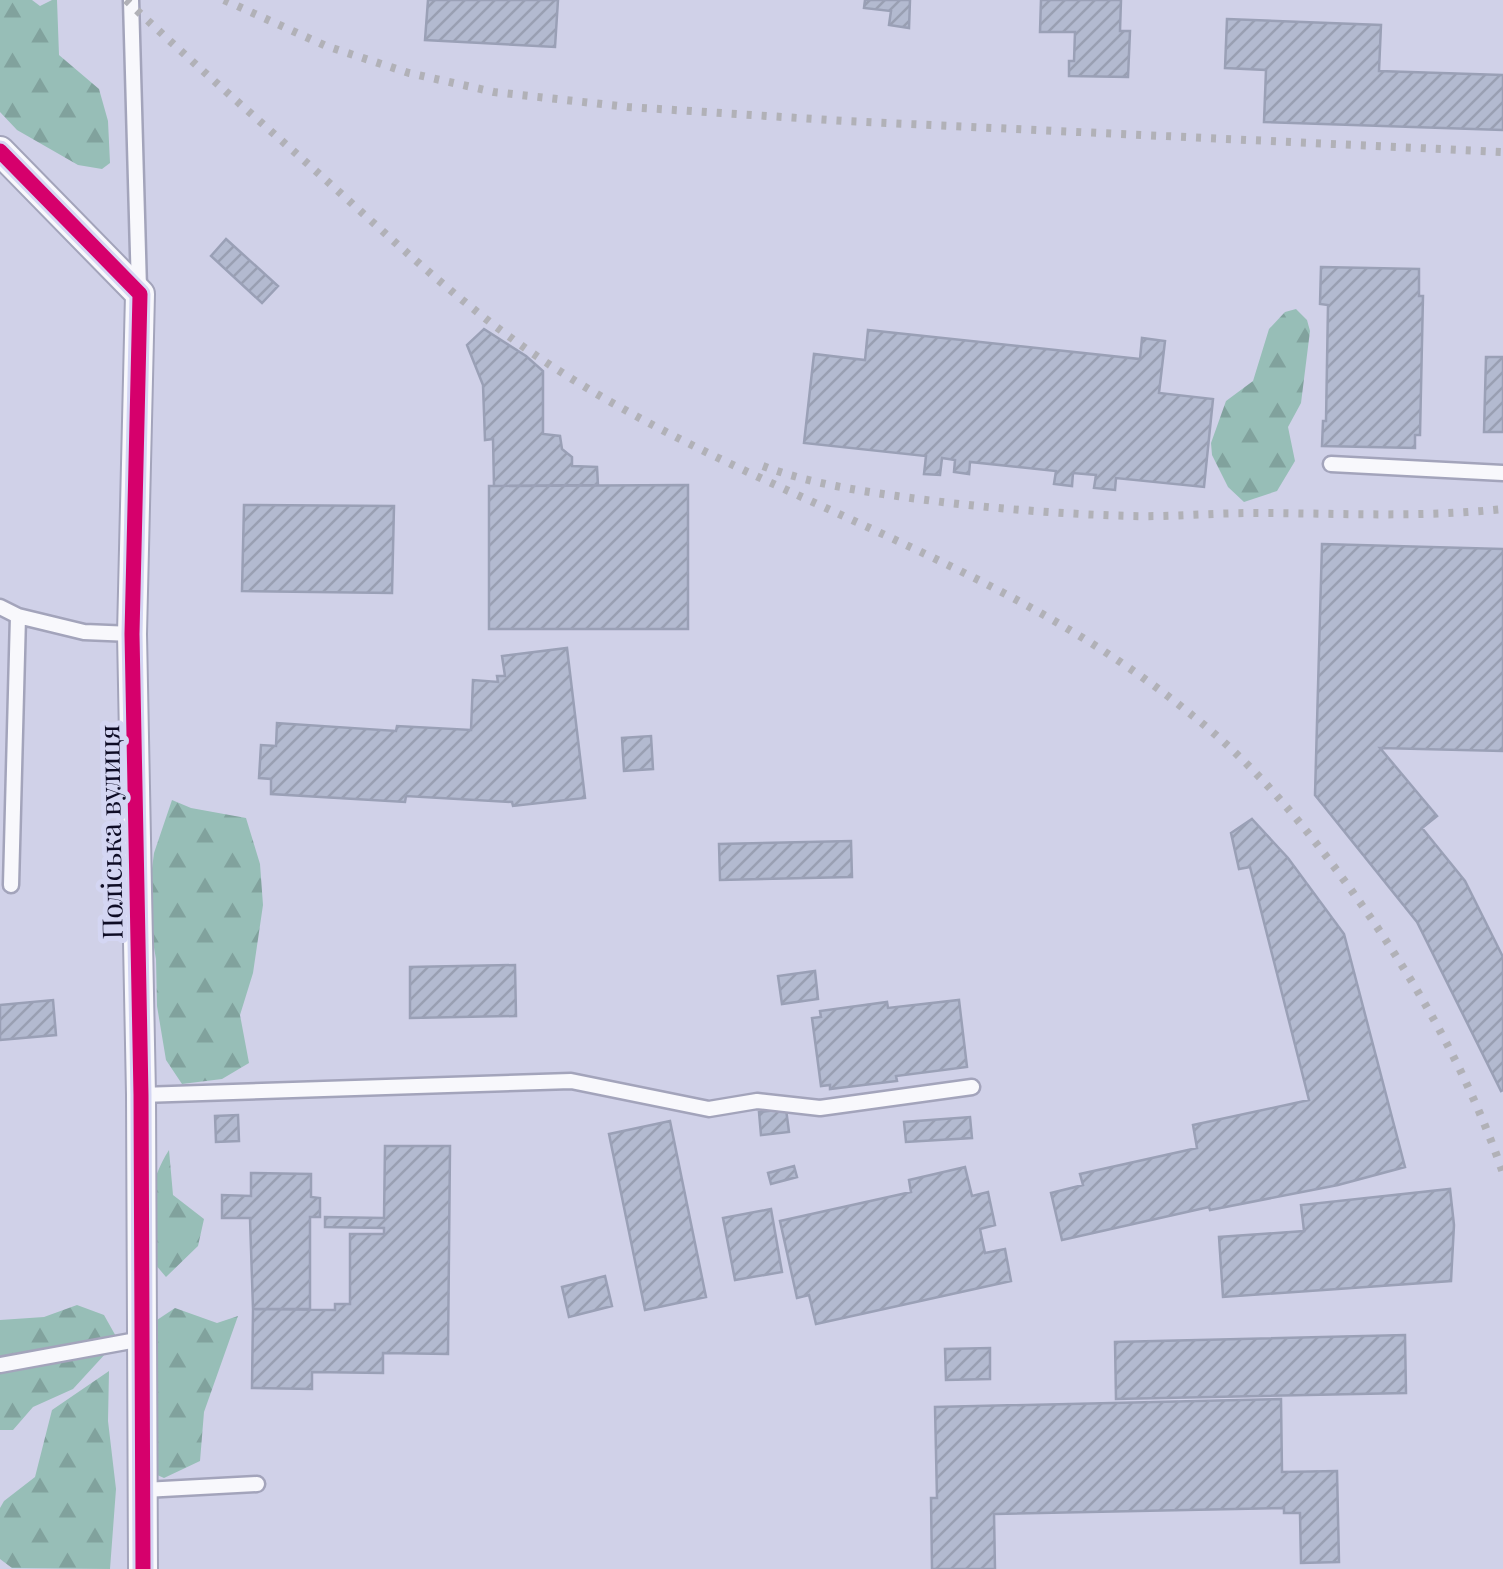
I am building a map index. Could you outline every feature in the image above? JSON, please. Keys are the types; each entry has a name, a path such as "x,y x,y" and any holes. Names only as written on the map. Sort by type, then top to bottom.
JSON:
{"street":[{"path":"0,151 140,294"},
{"name":"Поліська вулиця","path":"140,294 132,634 141,1095 143,1569"}],"lane":[{"path":"132,0 140,294"},
{"path":"1332,464 1503,473"},
{"path":"0,607 18,616 84,632 132,634"},
{"path":"11,885 18,616"},
{"path":"141,1095 571,1081 709,1109 757,1101 820,1108 972,1087"},
{"path":"0,1365 142,1339"},
{"path":"144,1490 257,1484"}],"green space":[{"path":"0,0 32,0 40,6 57,0 59,55 99,89 108,121 110,163 102,169 78,165 17,130 0,112"},
{"path":"1296,309 1307,320 1310,331 1301,403 1288,427 1295,461 1277,491 1244,502 1228,487 1212,455 1211,443 1226,401 1253,381 1269,329 1285,312"},
{"path":"172,800 191,808 246,818 260,864 263,905 253,973 240,1015 249,1063 222,1079 182,1084 166,1060 147,908 154,853"},
{"path":"169,1150 173,1195 204,1219 198,1246 166,1277 143,1250 153,1186"},
{"path":"77,1305 104,1315 118,1340 73,1389 33,1407 13,1430 0,1430 0,1320 44,1317"},
{"path":"175,1308 217,1323 238,1316 204,1412 200,1461 164,1478 139,1467 145,1328"},
{"path":"109,1371 108,1421 116,1489 110,1569 12,1568 0,1559 0,1508 35,1477 52,1410"}],"building":[{"path":"428,0 558,0 555,47 425,40"},
{"path":"865,0 910,0 909,28 889,25 891,11 864,8"},
{"path":"1041,0 1121,0 1120,31 1130,31 1128,77 1069,76 1075,32 1040,32"},
{"path":"1227,19 1381,25 1379,71 1503,75 1503,130 1264,122 1266,70 1225,68"},
{"path":"226,239 278,286 262,303 211,256"},
{"path":"1321,267 1419,269 1419,296 1423,296 1420,435 1415,435 1415,448 1322,446 1328,305 1320,304"},
{"path":"484,329 543,371 543,434 560,436 562,449 572,457 572,466 597,467 598,485 494,486 493,439 485,440 483,385 467,345"},
{"path":"868,330 1140,359 1142,338 1165,341 1159,393 1213,399 1204,487 1116,478 1115,490 1094,488 1096,475 1073,473 1072,486 1054,484 1056,471 970,462 969,474 954,472 955,460 942,458 940,475 924,474 926,456 804,443 814,354 865,360"},
{"path":"1486,357 1503,357 1503,432 1484,432"},
{"path":"688,485 688,629 489,629 489,486"},
{"path":"244,505 394,506 392,593 242,591"},
{"path":"1322,544 1503,549 1503,751 1380,748 1437,816 1422,828 1465,881 1503,957 1501,1091 1417,922 1315,795"},
{"path":"567,648 585,798 513,806 512,802 406,796 405,802 271,794 271,779 259,778 261,745 276,746 277,723 396,731 397,726 471,730 473,680 498,682 497,676 505,676 502,656"},
{"path":"651,736 653,769 624,771 622,738"},
{"path":"1252,819 1288,858 1344,934 1405,1167 1338,1185 1210,1210 1209,1207 1062,1240 1051,1193 1083,1185 1080,1174 1197,1148 1193,1125 1309,1100 1250,867 1239,869 1231,833"},
{"path":"851,841 852,877 720,880 719,844"},
{"path":"515,965 516,1016 410,1018 410,967"},
{"path":"815,971 818,999 782,1004 778,976"},
{"path":"53,1000 56,1035 0,1040 0,1005"},
{"path":"959,1000 967,1067 896,1076 897,1081 830,1089 830,1085 821,1086 812,1018 821,1017 820,1011 887,1002 888,1008"},
{"path":"786,1109 789,1132 761,1135 759,1112"},
{"path":"238,1115 239,1141 216,1142 215,1116"},
{"path":"970,1117 972,1138 906,1142 904,1122"},
{"path":"670,1121 706,1297 645,1310 609,1134"},
{"path":"385,1146 450,1146 448,1354 383,1353 383,1373 312,1372 312,1389 252,1388 253,1309 335,1310 335,1304 350,1304 350,1234 384,1234 384,1228 325,1227 325,1217 384,1218"},
{"path":"794,1166 797,1177 771,1184 768,1173"},
{"path":"965,1167 972,1196 988,1192 995,1225 980,1229 985,1253 1005,1249 1011,1281 816,1324 809,1295 797,1298 780,1221 911,1192 909,1180"},
{"path":"251,1173 311,1174 311,1197 320,1198 320,1217 310,1217 310,1309 253,1309 250,1218 222,1218 222,1195 251,1196"},
{"path":"1450,1189 1454,1225 1451,1281 1223,1297 1219,1237 1304,1231 1301,1205"},
{"path":"771,1209 782,1272 735,1280 723,1218"},
{"path":"605,1276 612,1306 569,1317 562,1287"},
{"path":"1405,1335 1406,1393 1116,1399 1115,1342"},
{"path":"990,1348 990,1379 946,1380 945,1349"},
{"path":"1281,1399 1282,1472 1337,1471 1339,1562 1301,1563 1300,1513 1284,1513 1284,1508 994,1514 995,1569 932,1569 931,1498 937,1498 935,1407"}],"railway":[{"path":"126,0 431,274 541,359 689,444 948,565 1044,615 1106,652 1214,733 1306,830 1388,943 1452,1054 1503,1173"},
{"path":"224,0 326,46 409,73 494,92 628,107 845,121 1503,152"},
{"path":"763,466 874,493 1076,514 1409,514 1503,509"}],"cycle path":[{"path":"0,151 140,294 132,634 141,1095 143,1569"}]}
